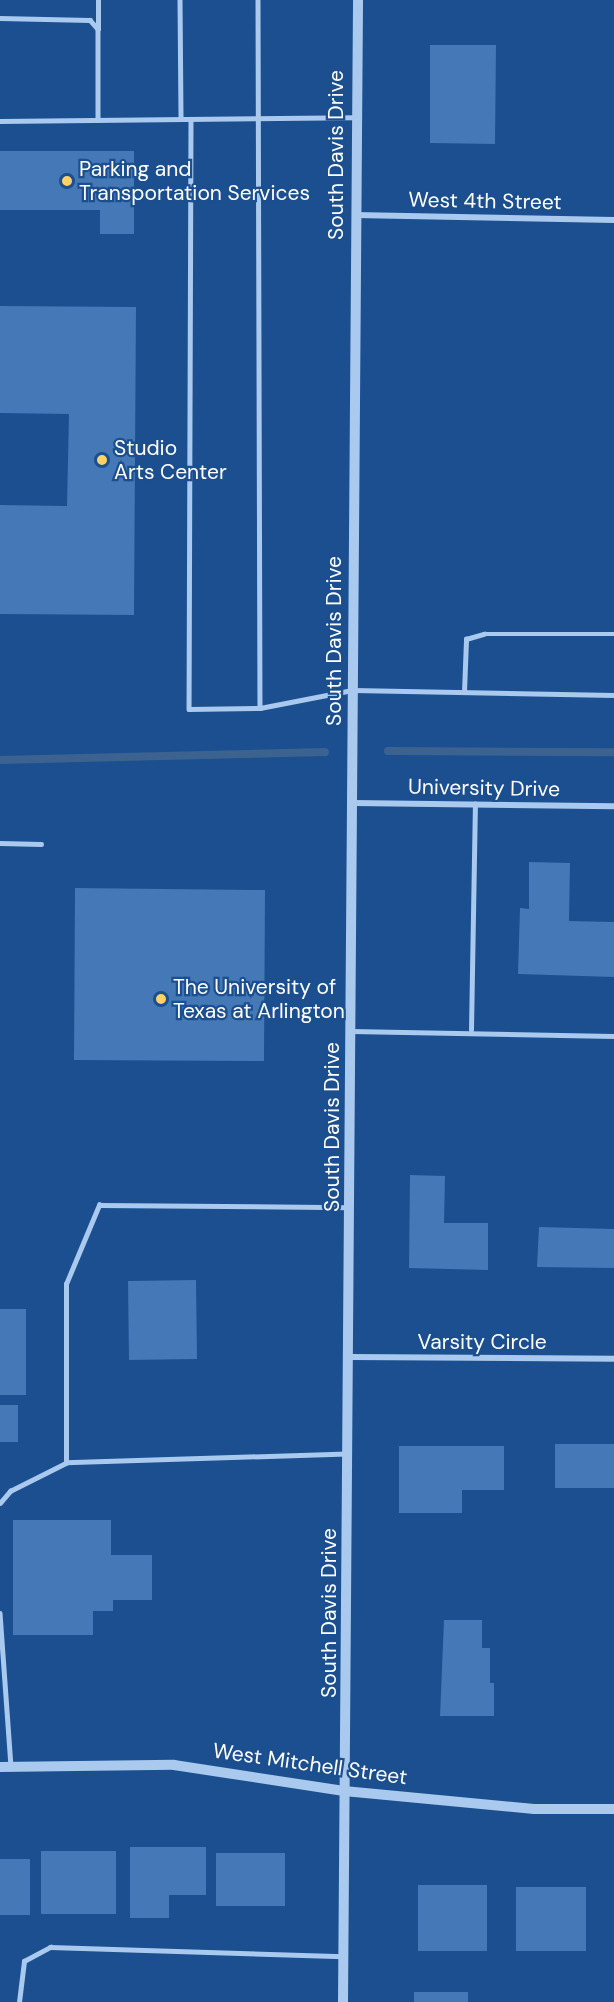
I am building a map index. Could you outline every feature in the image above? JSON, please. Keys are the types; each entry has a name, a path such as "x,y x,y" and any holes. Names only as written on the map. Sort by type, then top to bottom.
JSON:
{"street":[{"name":"South Davis Drive","path":"343,2002 350,1454 354,117 358,0"},
{"name":"West 4th Street","path":"355,215 614,220"},
{"name":"University Drive","path":"353,803 614,806"},
{"name":"Varsity Circle","path":"350,1357 614,1359"},
{"name":"West Mitchell Street","path":"5,1767 174,1765 344,1791 534,1809 614,1809"}],"lane":[{"path":"98,0 98,120"},
{"path":"180,0 181,119"},
{"path":"258,0 260,708"},
{"path":"0,18 90,20 98,29"},
{"path":"0,121 354,117"},
{"path":"191,119 189,709 260,708 353,690 614,694"},
{"path":"464,692 466,639 484,634 614,634"},
{"path":"471,1030 475,804"},
{"path":"0,843 40,844"},
{"path":"351,1031 471,1030 614,1036"},
{"path":"66,1462 66,1284 99,1205 351,1207"},
{"path":"0,1503 10,1491 66,1462 350,1454"},
{"path":"0,1613 5,1767"},
{"path":"19,2002 24,1961 50,1947 343,1956"}],"building":[{"path":"430,45 496,45 495,144 430,143"},
{"name":"Parking and Transportation Services","path":"0,151 134,151 134,234 100,234 100,210 0,210"},
{"name":"Studio Arts Center","path":"0,306 136,307 134,615 0,614 0,505 67,506 69,414 0,413"},
{"path":"529,862 570,863 569,921 614,922 614,977 518,974 520,908 529,909"},
{"path":"75,888 265,890 264,1061 74,1060"},
{"path":"410,1175 445,1176 444,1223 488,1223 488,1270 409,1268"},
{"path":"539,1227 614,1229 614,1268 537,1267"},
{"path":"196,1280 197,1359 129,1360 128,1281"},
{"path":"0,1309 26,1309 26,1395 0,1395"},
{"path":"0,1405 18,1405 18,1442 0,1442"},
{"path":"555,1444 614,1444 614,1488 555,1488"},
{"path":"399,1446 504,1446 504,1490 462,1490 462,1513 399,1513"},
{"path":"13,1520 111,1520 111,1555 152,1555 152,1600 113,1600 113,1611 93,1611 93,1635 13,1635"},
{"path":"444,1620 482,1620 482,1648 490,1648 490,1683 494,1683 494,1716 440,1716"},
{"path":"130,1847 206,1847 206,1895 169,1895 169,1918 130,1918"},
{"path":"41,1851 116,1851 116,1914 41,1914"},
{"path":"216,1853 285,1853 285,1906 216,1906"},
{"path":"0,1859 30,1859 30,1915 0,1915"},
{"path":"418,1885 487,1885 487,1951 418,1951"},
{"path":"516,1887 586,1887 586,1951 516,1951"},
{"path":"414,1992 468,1992 468,2002 414,2002"}],"waterway":[{"path":"388,751 614,752"},
{"path":"0,760 325,752"}],"place":[{"name":"Parking and Transportation Services","path":"67,181"},
{"name":"Studio Arts Center","path":"102,460"},
{"name":"The University of Texas at Arlington","path":"161,999"}]}
